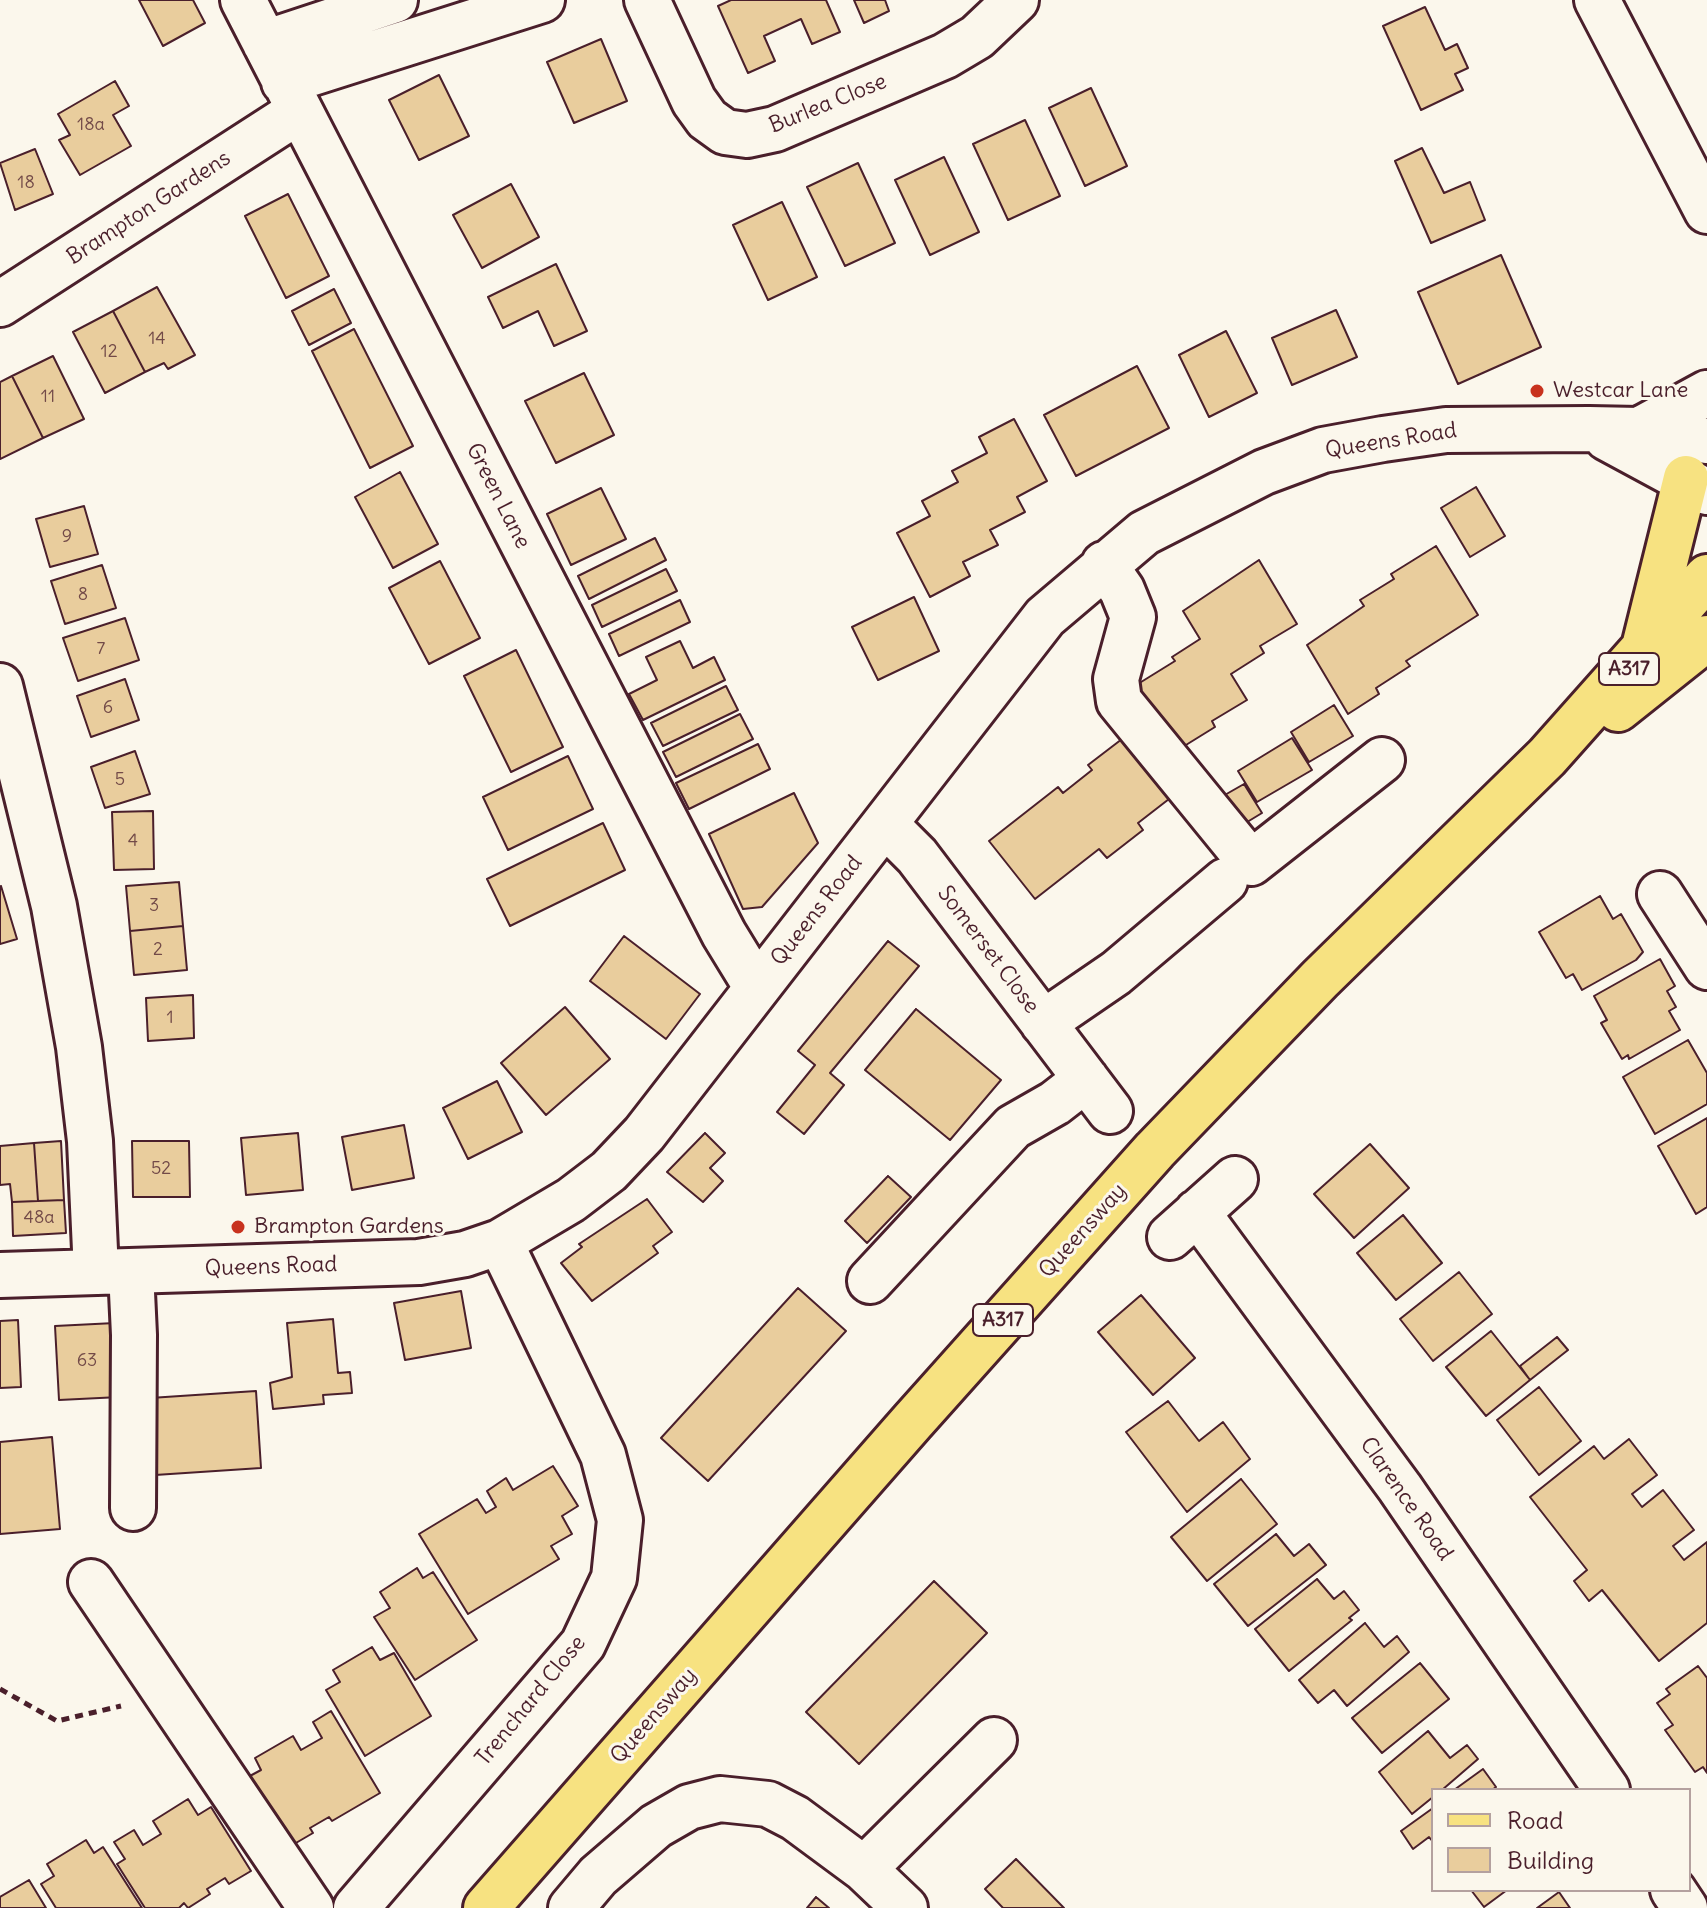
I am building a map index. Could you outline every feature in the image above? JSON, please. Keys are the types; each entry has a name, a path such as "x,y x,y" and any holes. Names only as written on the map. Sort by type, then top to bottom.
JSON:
{"main road":[{"name":"A317","path":"1642,654 1700,471"},
{"name":"Queensway","path":"486,1908 1155,1150 1320,979 1547,757 1642,654 1707,577"},
{"name":"Queensway","path":"1547,757 1640,695 1707,638"}],"street":[{"name":"Green Lane","path":"243,0 724,934 757,988"},
{"path":"265,43 395,0"},
{"name":"Brampton Gardens","path":"0,304 292,97 542,0"},
{"name":"Burlea Close","path":"647,0 694,101 707,119 725,132 747,135 775,129 945,56 977,37 1016,0"},
{"path":"1597,0 1707,211"},
{"path":"1639,430 1707,393"},
{"name":"Queens Road","path":"1589,429 1700,471"},
{"name":"Queens Road","path":"0,1275 419,1262 465,1254 500,1242 571,1200 609,1171 644,1134 1045,617 1144,533 1202,501 1323,450 1446,430 1639,430 1700,471"},
{"path":"1104,564 1122,590 1133,617 1116,679 1119,701 1238,872"},
{"path":"0,686 15,809 54,906 113,1272 134,1335 133,1508"},
{"path":"1043,1023 1116,973 1238,872 1382,760"},
{"name":"Somerset Close","path":"870,1281 1013,1127 1055,1103 1098,1095 917,856 885,824"},
{"path":"1660,894 1707,967"},
{"name":"Clarence Road","path":"1235,1179 1184,1224 1400,1488 1606,1788"},
{"name":"Trenchard Close","path":"356,1908 583,1644 614,1578 620,1520 603,1455 500,1242"},
{"path":"91,1582 311,1908"},
{"path":"864,1869 994,1740"},
{"path":"571,1908 598,1876 656,1826 689,1807 720,1799 768,1804 819,1834 864,1869 905,1908"}],"path":[{"path":"0,1689 57,1721 148,1698 170,1699"}],"building":[{"path":"139,0 193,0 205,23 163,46"},
{"path":"731,0 826,0 840,32 812,44 801,19 764,36 775,61 748,73 718,6"},
{"path":"854,0 885,0 889,11 864,23"},
{"path":"1425,7 1445,50 1457,44 1468,68 1455,74 1463,90 1421,110 1383,26"},
{"path":"601,39 627,101 574,123 547,62"},
{"path":"439,75 469,136 419,160 389,100"},
{"path":"115,81 129,106 113,115 131,146 80,175 59,140 70,135 58,114"},
{"path":"1091,88 1127,166 1085,186 1049,108"},
{"path":"1025,120 1060,196 1008,220 973,144"},
{"path":"1422,148 1444,193 1470,182 1485,220 1431,243 1395,161"},
{"path":"35,149 53,194 15,210 0,163"},
{"path":"944,157 979,232 930,255 895,180"},
{"path":"858,163 895,243 845,266 807,187"},
{"path":"511,184 539,237 482,268 453,215"},
{"path":"288,194 329,276 286,298 245,216"},
{"path":"782,202 817,277 768,300 733,225"},
{"path":"1501,255 1541,347 1458,384 1418,292"},
{"path":"556,264 587,331 554,346 538,311 503,328 488,297"},
{"path":"157,287 195,355 168,369 164,363 145,372 113,311"},
{"path":"334,289 351,323 309,345 292,311"},
{"path":"1336,310 1357,357 1292,385 1272,338"},
{"path":"113,311 145,372 105,393 73,332"},
{"path":"354,329 413,446 370,468 312,351"},
{"path":"1226,331 1257,393 1209,417 1179,355"},
{"path":"53,356 84,419 43,438 12,376"},
{"path":"1137,366 1169,428 1076,476 1044,415"},
{"path":"584,373 614,435 556,463 525,401"},
{"path":"12,376 43,438 0,459 0,382"},
{"path":"1014,419 1047,481 1017,497 1025,512 990,530 998,545 963,562 970,576 930,597 897,533 930,516 922,501 958,482 952,471 987,453 979,437"},
{"path":"400,472 438,544 393,568 355,497"},
{"path":"1476,487 1505,536 1470,557 1441,508"},
{"path":"601,488 626,539 571,565 547,514"},
{"path":"84,506 98,554 50,567 36,519"},
{"path":"655,538 666,560 589,599 578,576"},
{"path":"1436,546 1478,615 1406,661 1410,666 1376,688 1379,694 1348,714 1307,645 1364,606 1360,600 1394,579 1391,574"},
{"path":"1259,560 1297,624 1260,646 1264,653 1231,674 1247,700 1212,721 1215,727 1173,753 1133,687 1175,661 1172,657 1200,639 1183,611"},
{"path":"440,561 480,638 429,664 389,588"},
{"path":"102,565 116,608 65,624 51,581"},
{"path":"666,569 677,591 602,627 592,605"},
{"path":"914,597 939,651 878,680 852,627"},
{"path":"680,600 690,622 619,656 609,634"},
{"path":"125,618 139,660 78,681 63,638"},
{"path":"680,641 693,668 714,657 725,680 643,720 629,694 657,680 646,657"},
{"path":"516,650 563,747 511,772 464,676"},
{"path":"125,679 139,720 91,737 77,696"},
{"path":"726,686 738,710 663,746 651,723"},
{"path":"1334,705 1353,736 1309,762 1291,732"},
{"path":"740,714 753,739 676,777 663,752"},
{"path":"1292,738 1312,770 1257,802 1238,771"},
{"path":"1122,739 1169,799 1138,823 1143,830 1107,858 1099,849 1035,899 989,841 1058,787 1063,793 1092,770 1088,765"},
{"path":"758,744 770,769 689,809 676,783"},
{"path":"135,751 150,794 105,808 91,767"},
{"path":"568,756 593,809 508,850 483,797"},
{"path":"1244,784 1262,813 1234,830 1216,800"},
{"path":"794,793 818,843 762,907 743,909 709,834"},
{"path":"153,811 154,869 114,870 112,812"},
{"path":"603,823 625,870 510,926 487,879"},
{"path":"179,882 183,926 130,931 126,886"},
{"path":"0,887 17,939 0,944"},
{"path":"1600,896 1613,919 1621,914 1643,952 1636,960 1582,990 1573,974 1566,978 1539,932"},
{"path":"183,926 187,970 134,975 130,931"},
{"path":"624,936 700,994 666,1039 590,981"},
{"path":"888,941 919,966 830,1073 844,1085 804,1134 777,1112 815,1065 798,1051"},
{"path":"1660,959 1675,986 1667,991 1676,1007 1669,1011 1680,1030 1629,1059 1628,1055 1622,1059 1601,1023 1607,1020 1594,996"},
{"path":"193,995 194,1038 148,1041 146,998"},
{"path":"565,1007 610,1059 546,1115 501,1063"},
{"path":"916,1009 1001,1080 950,1140 865,1070"},
{"path":"1688,1040 1707,1073 1707,1104 1655,1134 1623,1077"},
{"path":"497,1081 522,1132 468,1159 443,1108"},
{"path":"1707,1118 1707,1207 1696,1214 1658,1146"},
{"path":"404,1125 414,1178 352,1190 342,1137"},
{"path":"298,1133 303,1190 246,1195 241,1138"},
{"path":"705,1133 725,1153 710,1168 723,1181 703,1202 667,1172"},
{"path":"61,1141 64,1200 38,1201 34,1143"},
{"path":"132,1141 189,1141 190,1197 133,1197"},
{"path":"34,1143 38,1201 12,1202 10,1184 0,1185 0,1146"},
{"path":"1370,1144 1409,1188 1354,1238 1314,1194"},
{"path":"888,1176 911,1197 867,1243 845,1221"},
{"path":"647,1199 672,1232 653,1246 658,1253 592,1301 561,1263 582,1247 579,1244"},
{"path":"64,1200 66,1233 13,1236 12,1202"},
{"path":"1403,1215 1442,1263 1396,1300 1357,1253"},
{"path":"1459,1272 1492,1314 1433,1361 1400,1319"},
{"path":"798,1288 846,1331 708,1481 661,1438"},
{"path":"461,1291 471,1348 405,1360 394,1303"},
{"path":"1141,1295 1195,1358 1153,1395 1098,1332"},
{"path":"333,1319 338,1373 350,1372 352,1393 323,1395 324,1404 273,1409 270,1383 292,1377 287,1323"},
{"path":"18,1320 21,1387 0,1388 0,1321"},
{"path":"115,1323 120,1397 59,1400 55,1326"},
{"path":"1491,1331 1530,1380 1486,1416 1446,1367"},
{"path":"1557,1337 1568,1350 1530,1380 1520,1366"},
{"path":"1539,1387 1581,1441 1539,1475 1497,1420"},
{"path":"256,1391 261,1468 155,1475 150,1398"},
{"path":"1168,1401 1199,1441 1223,1422 1250,1459 1187,1512 1126,1432"},
{"path":"52,1437 60,1529 0,1534 0,1442"},
{"path":"1629,1439 1657,1475 1632,1494 1642,1507 1663,1490 1694,1530 1673,1546 1684,1560 1707,1542 1707,1623 1659,1661 1602,1590 1589,1601 1574,1581 1587,1570 1530,1497 1594,1446 1604,1459"},
{"path":"553,1466 578,1506 562,1516 572,1534 551,1546 559,1559 468,1614 419,1534 477,1499 486,1513 496,1507 487,1491 506,1478 513,1490"},
{"path":"1241,1479 1277,1524 1207,1581 1171,1537"},
{"path":"1276,1534 1294,1556 1309,1544 1326,1565 1248,1626 1214,1584"},
{"path":"417,1568 423,1578 433,1572 477,1640 415,1680 374,1617 390,1608 380,1592"},
{"path":"1317,1579 1334,1599 1344,1591 1359,1610 1349,1618 1352,1620 1289,1671 1255,1629"},
{"path":"934,1581 987,1633 859,1764 806,1712"},
{"path":"1365,1623 1384,1647 1397,1636 1409,1652 1347,1706 1334,1690 1318,1703 1299,1680"},
{"path":"372,1647 380,1660 394,1653 431,1716 365,1756 326,1690 340,1682 333,1670"},
{"path":"1420,1663 1449,1699 1382,1753 1352,1718"},
{"path":"1698,1666 1707,1678 1707,1773 1703,1767 1695,1772 1665,1730 1673,1725 1657,1703 1670,1694 1666,1689"},
{"path":"331,1711 380,1793 332,1821 329,1817 310,1828 313,1833 289,1847 248,1777 261,1770 255,1758 293,1736 301,1750 322,1738 313,1722"},
{"path":"1428,1731 1450,1758 1467,1745 1478,1759 1444,1788 1431,1788 1431,1799 1412,1814 1379,1772"},
{"path":"1483,1769 1496,1787 1495,1788 1457,1788"},
{"path":"188,1799 198,1815 211,1807 251,1871 229,1884 225,1878 207,1889 210,1894 188,1908 184,1903 179,1908 145,1908 117,1864 125,1859 114,1842 134,1830 143,1845 161,1834 153,1821"},
{"path":"1431,1809 1431,1840 1429,1837 1413,1849 1401,1831"},
{"path":"86,1840 94,1853 103,1847 142,1908 56,1908 41,1884 54,1876 47,1864"},
{"path":"1016,1859 1064,1908 1003,1908 985,1889"},
{"path":"29,1880 46,1908 0,1908 0,1897"},
{"path":"1473,1892 1504,1892 1484,1907"},
{"path":"1559,1892 1570,1908 1537,1908"},
{"path":"816,1897 829,1908 807,1908"}],"place":[{"name":"Westcar Lane","path":"1537,391"},
{"name":"Brampton Gardens","path":"238,1227"}]}
